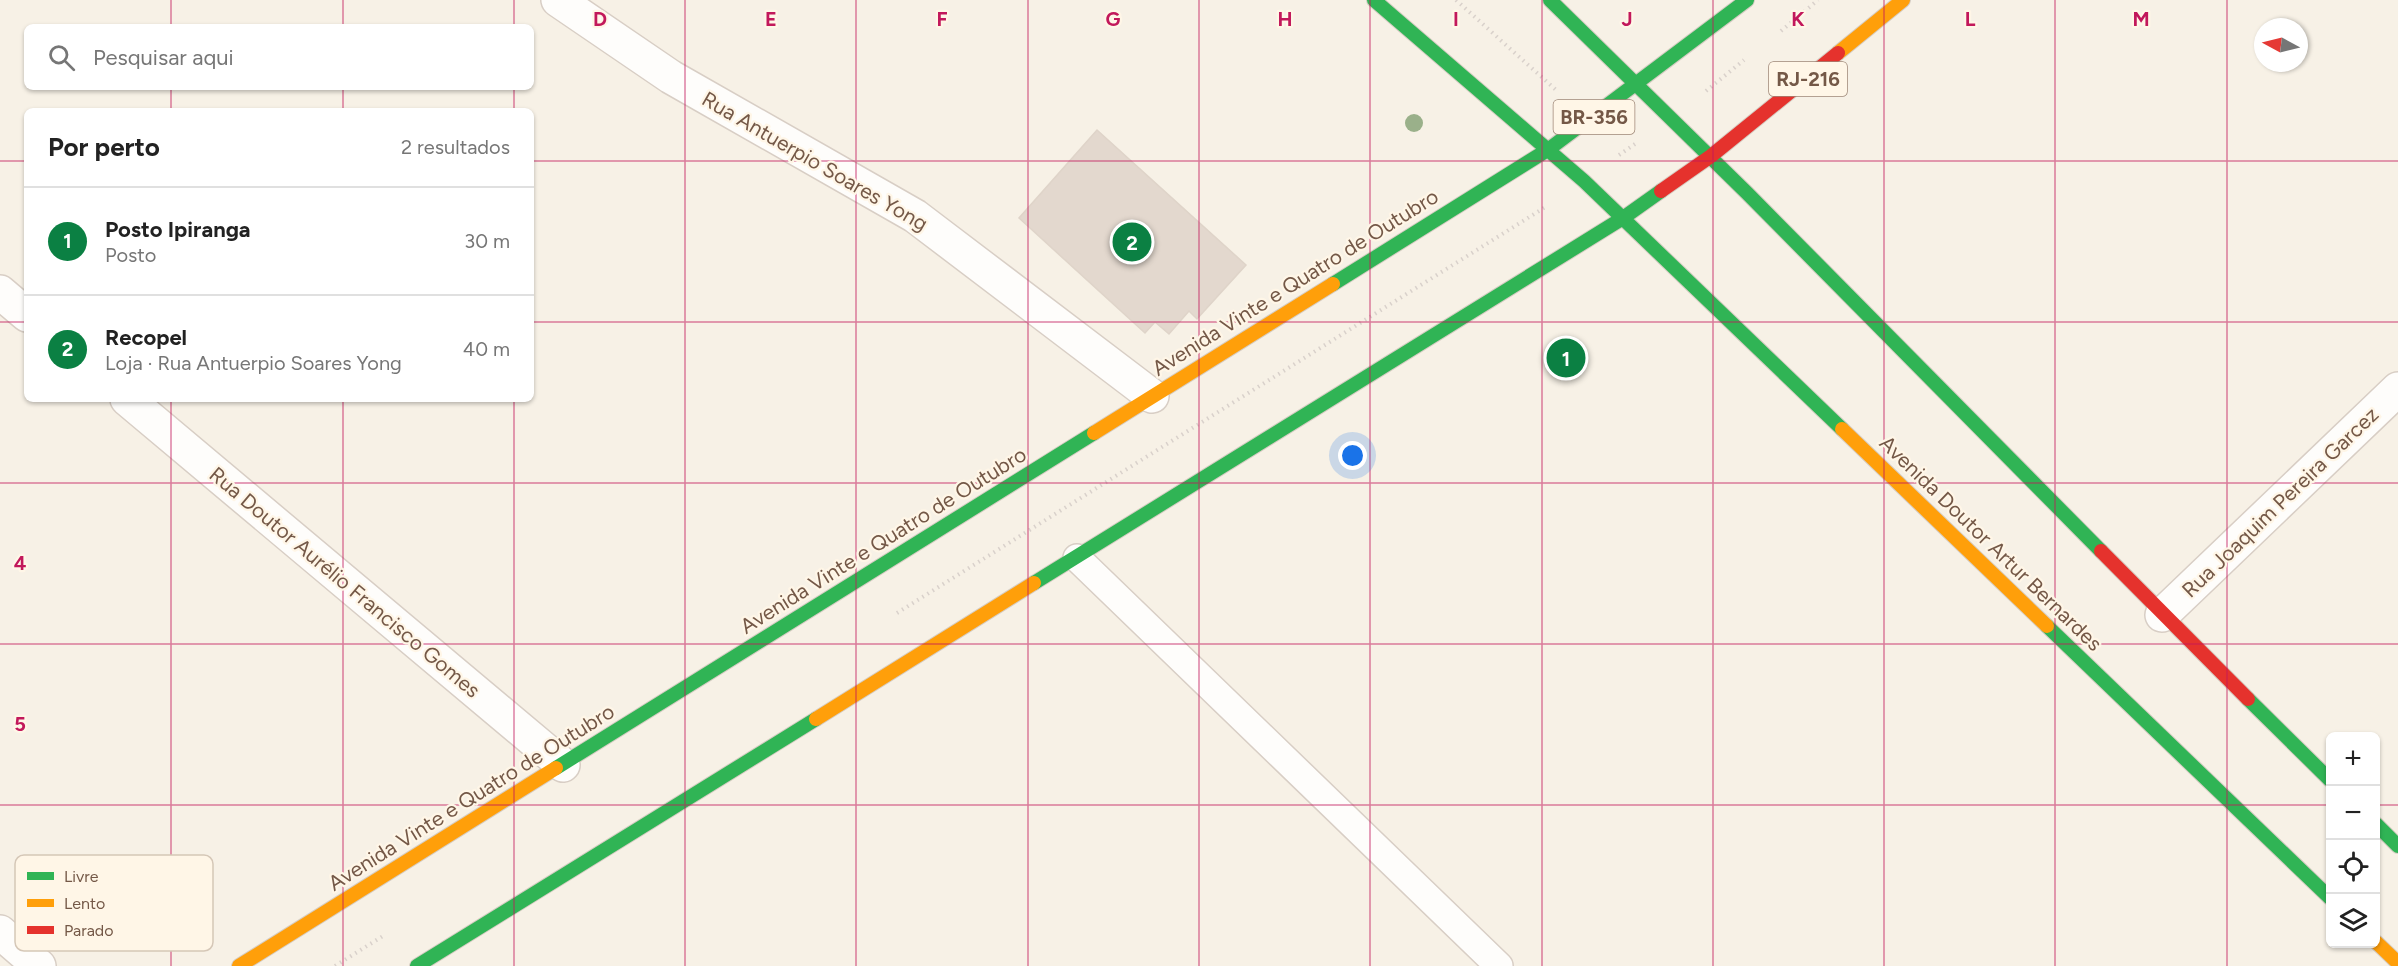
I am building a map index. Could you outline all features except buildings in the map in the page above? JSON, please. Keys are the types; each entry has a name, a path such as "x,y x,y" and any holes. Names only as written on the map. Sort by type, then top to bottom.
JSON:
{"main road":[{"name":"BR-356","path":"1374,0 1550,149 1638,84 1550,0"},
{"path":"1747,0 1638,84 2162,615 2326,775"},
{"name":"RJ-216","path":"1711,156 1903,0"},
{"name":"Avenida Vinte e Quatro de Outubro","path":"239,966 1550,149"},
{"name":"Avenida Doutor Artur Bernardes","path":"1550,149 2327,894"},
{"path":"427,964 1623,218 1711,156"},
{"path":"2380,828 2398,846"},
{"path":"2380,946 2398,963"}],"street":[{"name":"Rua Antuerpio Soares Yong","path":"558,0 671,77 915,216 1152,396"},
{"path":"0,292 24,312"},
{"name":"Rua Joaquim Pereira Garcez","path":"2162,615 2398,389"},
{"name":"Rua Doutor Aurélio Francisco Gomes","path":"131,402 563,765"},
{"path":"0,932 15,945"},
{"path":"22,951 39,966"}],"lane":[{"path":"1077,558 1499,966"}],"traffic: fast":[{"path":"1374,0 1584,181 1842,429"},
{"path":"1550,0 1747,193 2101,551"},
{"path":"1333,284 1549,149 1747,0"},
{"path":"1034,583 1623,218 1661,191"},
{"path":"556,768 1094,433"},
{"path":"2047,626 2326,894"},
{"path":"2248,699 2326,776"},
{"path":"417,966 816,719"},
{"path":"2380,828 2398,846"}],"traffic: slow":[{"path":"1838,53 1903,0"},
{"path":"1094,433 1333,284"},
{"path":"1842,429 2047,626"},
{"path":"816,719 1034,583"},
{"path":"239,966 556,768"},
{"path":"2380,946 2398,963"}],"traffic: jam":[{"path":"1661,191 1711,156 1838,53"},
{"path":"2101,551 2248,699"}],"place":[{"name":"Recopel","path":"1132,242"},
{"name":"Posto Ipiranga","path":"1566,358"}]}
